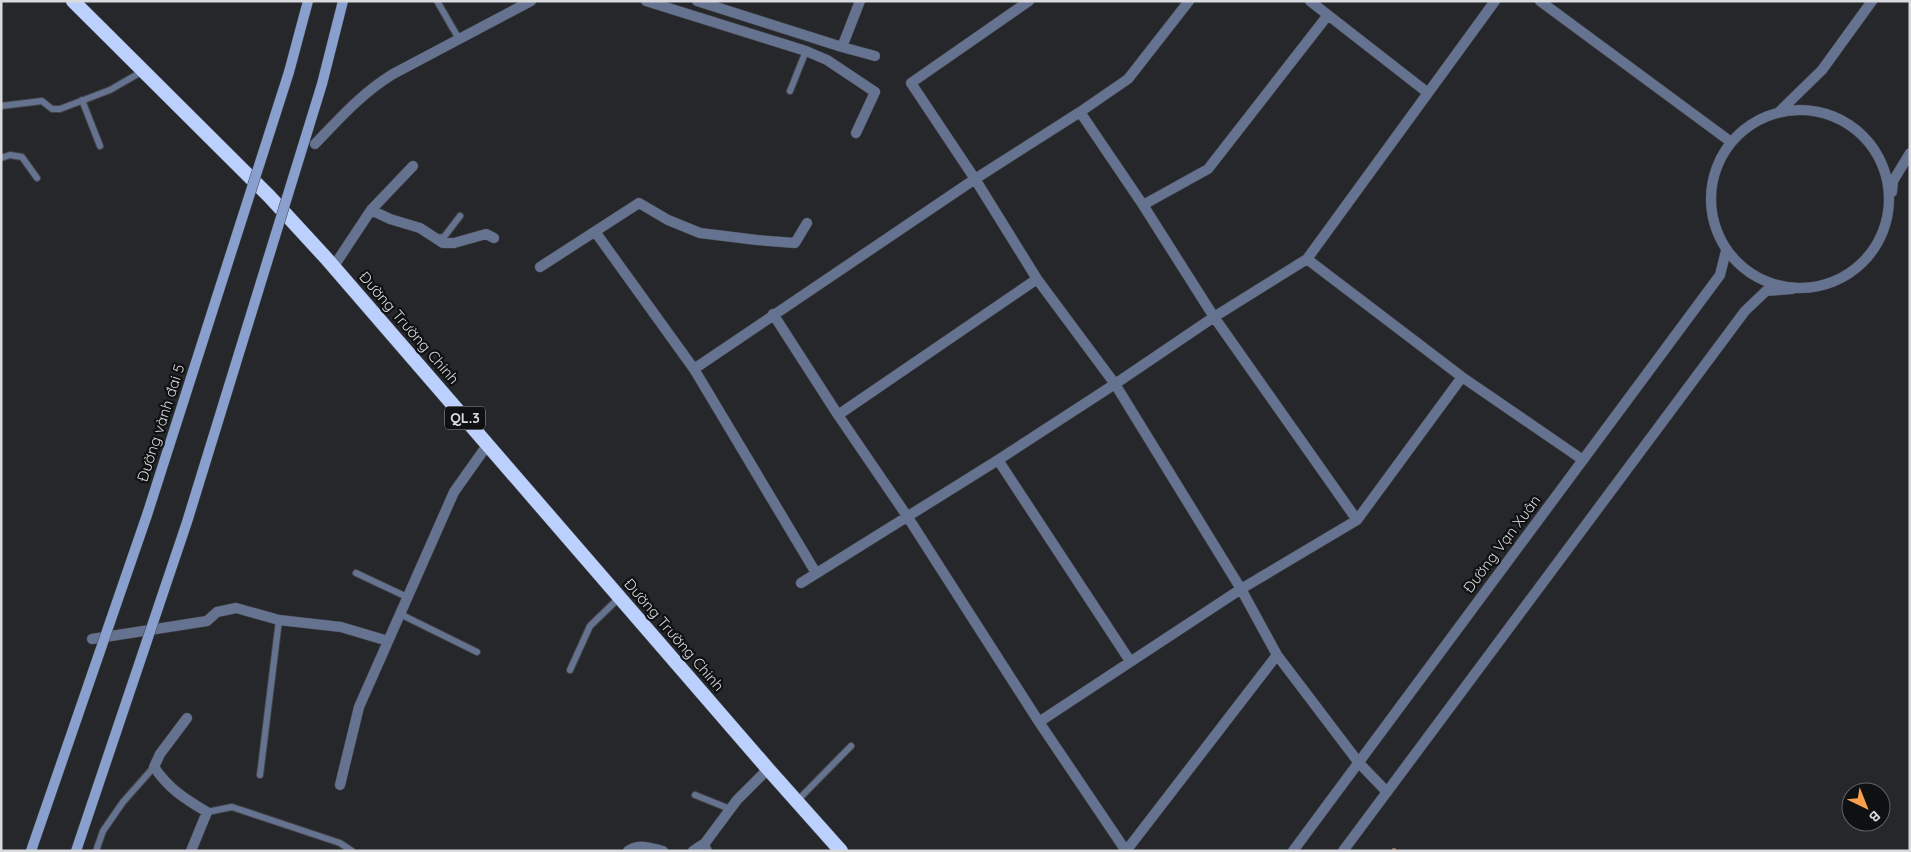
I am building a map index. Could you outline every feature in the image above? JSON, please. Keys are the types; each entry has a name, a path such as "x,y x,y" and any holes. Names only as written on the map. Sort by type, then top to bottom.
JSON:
{"highway":[{"name":"Đường Trường Chinh","path":"73,1 269,196 334,266 841,851"}],"main road":[{"name":"Đường vành đai 5","path":"31,851 147,514 289,72 308,1"},
{"path":"76,851 187,522 322,84 344,1"}],"street":[{"path":"315,144 373,86 531,1"},
{"path":"646,1 806,51 827,60 875,92 856,133"},
{"path":"697,1 875,56"},
{"path":"842,47 860,1"},
{"path":"1028,1 911,83 1037,279 1115,384 1241,589 1277,655 1359,763 1387,792"},
{"path":"694,369 974,179 1080,112 1128,79 1188,1"},
{"path":"1310,1 1428,93"},
{"path":"801,583 998,460 1214,317 1307,259 1494,1"},
{"path":"1540,1 1730,142"},
{"path":"1792,289 1767,283 1751,275 1726,251 1713,225 1710,196 1716,167 1730,142 1753,123 1780,111 1822,70 1872,1"},
{"path":"1143,206 1208,168 1328,15"},
{"path":"1780,111 1808,110 1835,116 1859,131 1877,153 1888,179 1889,208"},
{"path":"1080,112 1214,317 1357,520"},
{"path":"1343,851 1745,311 1766,292 1820,287 1846,276 1867,258 1882,234 1889,208 1893,181 1910,153"},
{"path":"334,266 371,210 413,166"},
{"path":"540,267 639,204 668,220 700,233 757,240 795,243 807,224"},
{"path":"371,210 390,219 420,228 443,243 486,234 494,238"},
{"path":"596,232 694,369 816,574"},
{"name":"Đường Vạn Xuân","path":"1293,851 1720,275 1726,251"},
{"path":"1307,259 1462,377 1583,460"},
{"path":"838,415 1037,279"},
{"path":"773,314 838,415 907,516 1039,722 1126,851 1277,655"},
{"path":"1039,722 1241,589 1357,520 1462,377"},
{"path":"340,785 359,707 454,492 488,444"},
{"path":"998,460 1130,661"},
{"path":"92,639 207,621 217,612 236,608 279,620 341,627 388,641"},
{"path":"187,718 160,754 154,768 163,781 178,794 208,812 191,851"},
{"path":"693,851 707,847 737,800 768,769"},
{"path":"628,851 634,846 641,846 663,851"}],"lane":[{"path":"437,1 459,39"},
{"path":"790,92 806,51"},
{"path":"1,106 42,101 52,109 60,109 110,90 143,71"},
{"path":"82,100 100,146"},
{"path":"1,158 10,155 22,157 37,178"},
{"path":"435,239 444,237 460,216"},
{"path":"356,573 407,597"},
{"path":"570,670 590,626 620,597"},
{"path":"400,614 476,652"},
{"path":"260,775 279,620"},
{"path":"797,802 851,746"},
{"path":"96,851 102,831 123,802 154,768"},
{"path":"695,795 730,810"},
{"path":"208,812 232,807 340,843 352,851"}]}
